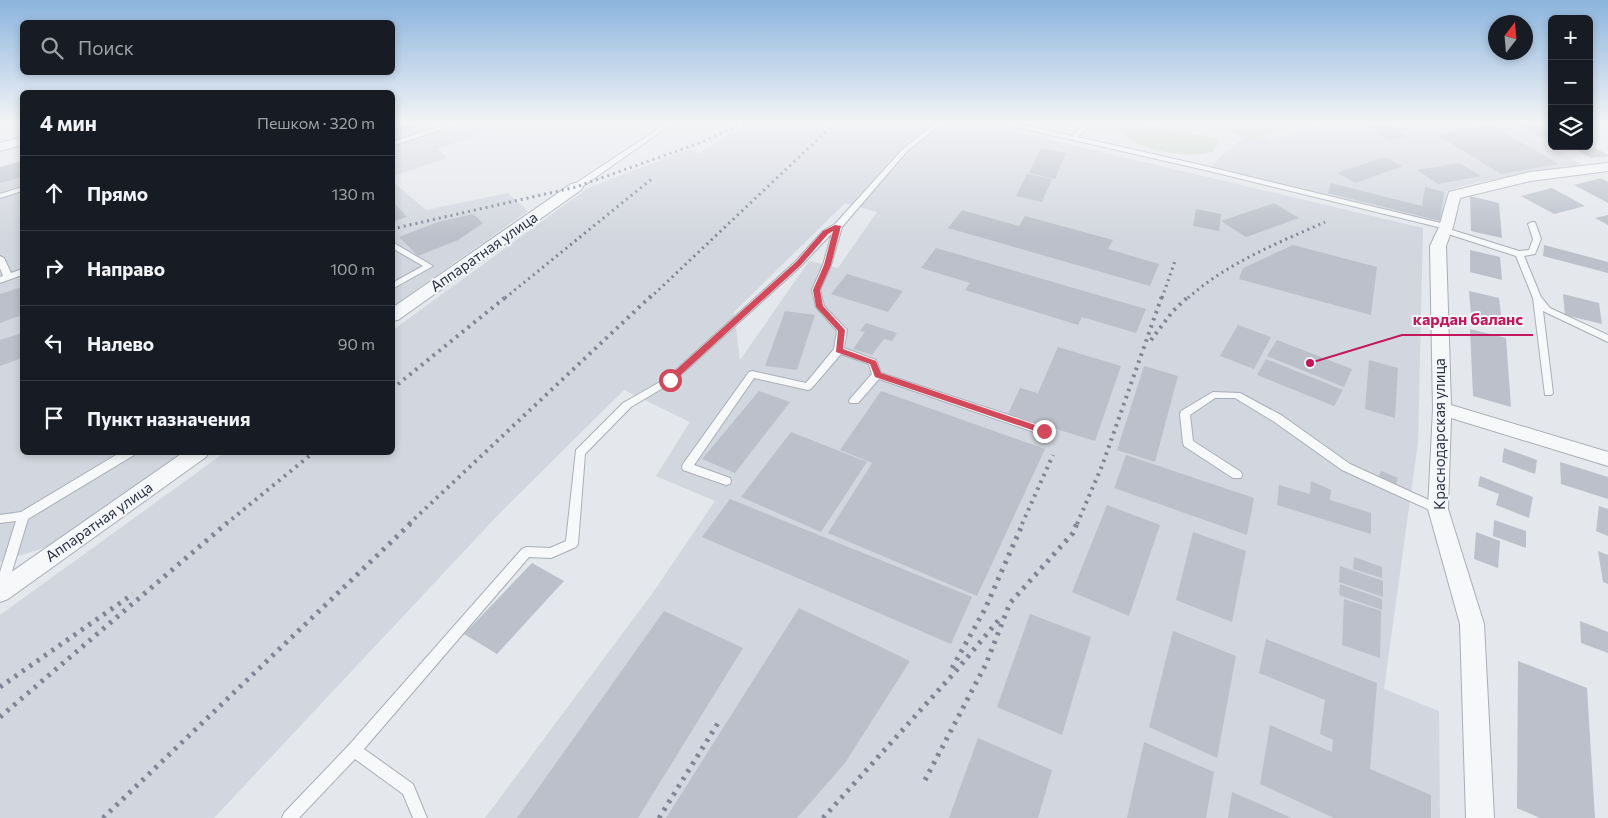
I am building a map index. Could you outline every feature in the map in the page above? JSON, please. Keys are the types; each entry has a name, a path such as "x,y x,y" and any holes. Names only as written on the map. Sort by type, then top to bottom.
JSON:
{"street":[{"name":"Краснодарская улица","path":"1480,818 1472,624 1438,509 1442,409 1438,246 1445,229 1454,195 1481,187 1586,168 1608,167"},
{"name":"Аппаратная улица","path":"395,314 576,187"},
{"path":"1442,409 1608,459"},
{"name":"Аппаратная улица","path":"0,592 195,455"}],"lane":[{"path":"576,187 615,160"},
{"path":"289,818 354,750 526,552 552,553 572,544 580,453 628,405 670,380 798,264 826,233 838,226 897,160"},
{"path":"1164,160 1445,229 1519,254 1532,252 1537,240 1532,224"},
{"path":"0,196 20,190"},
{"path":"726,481 686,467 752,374 808,386 839,350 842,330 820,307 816,290 828,265 838,226"},
{"path":"395,246 428,266 395,285"},
{"path":"1519,254 1537,298 1548,393"},
{"path":"0,258 4,279 20,273"},
{"path":"1537,298 1547,310 1608,339"},
{"path":"839,350 873,362 877,375"},
{"path":"854,401 877,375"},
{"path":"877,375 1044,431"},
{"path":"1237,475 1188,443 1185,414 1213,395 1236,395 1277,418 1346,467 1438,509"},
{"path":"0,519 23,516 125,455"},
{"path":"0,592 23,516"},
{"path":"354,750 408,789 420,818"}],"shaded area":[{"path":"395,160 440,160 395,175"},
{"path":"660,160 1136,160 1423,228 1418,442 1384,689 1439,711 1440,818 485,818 654,591 715,501 656,476 690,422 624,390 498,515 214,818 0,818 0,615 221,455 395,455 395,329 588,188","holes":["845,203 877,212 838,268 809,261 740,360 734,312"]},
{"path":"1217,160 1575,160 1583,165 1474,183 1447,191 1442,224 1211,167"},
{"path":"20,167 20,455 183,455 56,544 0,562 0,172"},
{"path":"395,184 426,210 508,193 528,211 395,305"}],"building":[{"path":"1035,160 1063,160 1055,179 1029,173"},
{"path":"1375,160 1391,160 1403,166 1355,183 1337,173"},
{"path":"1479,160 1552,160 1559,164 1501,174"},
{"path":"20,162 20,178 0,183 0,167"},
{"path":"1459,163 1481,176 1438,184 1417,170"},
{"path":"1027,174 1052,179 1042,202 1016,196"},
{"path":"1601,178 1608,182 1608,203 1574,185"},
{"path":"1331,183 1422,206 1425,187 1444,192 1440,221 1328,193"},
{"path":"1552,188 1585,206 1554,214 1521,196"},
{"path":"1470,196 1499,203 1502,238 1471,231"},
{"path":"1274,203 1299,218 1246,237 1221,221"},
{"path":"395,204 407,217 395,221"},
{"path":"1196,209 1221,214 1219,231 1193,226"},
{"path":"962,210 1019,226 1025,216 1113,240 1108,249 1159,264 1150,286 948,228"},
{"path":"473,214 483,223 458,240 418,256 399,237 438,222"},
{"path":"1608,215 1608,225 1595,218"},
{"path":"1293,245 1377,267 1371,315 1239,279 1243,268"},
{"path":"1544,245 1608,262 1608,273 1543,256"},
{"path":"936,248 1146,309 1136,333 1082,317 1078,325 965,290 970,283 921,268"},
{"path":"1470,250 1500,257 1502,280 1470,272"},
{"path":"847,274 903,291 888,312 831,294"},
{"path":"20,288 20,316 0,323 0,294"},
{"path":"1469,291 1499,298 1502,322 1471,315"},
{"path":"1563,294 1599,303 1602,324 1565,315"},
{"path":"785,311 815,315 797,370 765,366"},
{"path":"866,323 897,333 892,341 884,339 872,355 853,349 865,332 860,331"},
{"path":"1238,325 1271,337 1254,369 1220,356"},
{"path":"1470,329 1506,338 1511,407 1473,396"},
{"path":"20,334 20,359 0,366 0,340"},
{"path":"1277,340 1352,369 1344,387 1267,356"},
{"path":"1058,347 1121,366 1095,441 1008,414 1020,388 1038,393"},
{"path":"1266,359 1343,390 1334,406 1257,375"},
{"path":"1369,360 1398,368 1395,418 1365,409"},
{"path":"1144,366 1178,376 1155,462 1117,450"},
{"path":"759,391 790,402 735,473 702,459"},
{"path":"881,391 1045,449 977,596 828,533 872,463 840,450"},
{"path":"791,432 867,462 821,532 741,497"},
{"path":"1504,448 1537,460 1535,474 1502,462"},
{"path":"1126,455 1254,498 1247,535 1114,488"},
{"path":"1560,462 1608,477 1608,499 1561,484"},
{"path":"1381,471 1398,478 1395,487 1377,480"},
{"path":"1480,476 1533,497 1529,518 1496,505 1499,494 1478,486"},
{"path":"1311,481 1331,490 1330,500 1371,513 1371,534 1277,505 1279,485 1310,494"},
{"path":"730,499 972,597 951,644 702,537"},
{"path":"1107,505 1160,525 1129,616 1072,592"},
{"path":"1599,506 1608,509 1608,536 1596,531"},
{"path":"1494,520 1526,531 1526,548 1493,536"},
{"path":"1193,532 1246,551 1232,622 1176,600"},
{"path":"1476,532 1500,541 1498,568 1474,559"},
{"path":"1598,551 1608,555 1608,584 1603,582"},
{"path":"1354,557 1382,567 1382,578 1353,569"},
{"path":"532,563 564,581 497,654 464,634"},
{"path":"1340,566 1383,581 1383,597 1339,582"},
{"path":"1340,584 1382,599 1382,610 1339,595"},
{"path":"1344,599 1381,611 1380,658 1342,645"},
{"path":"799,608 910,661 845,763 797,818 666,818"},
{"path":"664,611 743,648 638,818 517,818"},
{"path":"1030,614 1091,637 1062,735 997,707"},
{"path":"1580,621 1608,632 1608,653 1581,643"},
{"path":"1173,631 1236,656 1217,758 1149,727"},
{"path":"1266,639 1377,683 1370,769 1431,795 1431,818 1334,818 1260,784 1270,725 1332,752 1333,740 1320,734 1325,700 1259,673"},
{"path":"1518,661 1587,688 1595,818 1540,818 1517,808"},
{"path":"978,738 1052,770 1038,818 949,818"},
{"path":"1144,742 1214,772 1206,818 1127,818"},
{"path":"1232,792 1292,818 1228,818"}],"railway":[{"path":"395,228 576,187 651,160"},
{"path":"650,298 796,160"},
{"path":"505,298 654,177"},
{"path":"1188,298 1219,274 1236,264 1325,222"},
{"path":"1162,298 1175,261"},
{"path":"395,387 507,296"},
{"path":"409,524 651,296"},
{"path":"1077,524 1102,466 1162,296"},
{"path":"1151,340 1173,311 1189,296"},
{"path":"226,524 310,455"},
{"path":"1022,524 1053,455"},
{"path":"0,717 227,523"},
{"path":"103,818 411,523"},
{"path":"952,668 985,609 1023,523"},
{"path":"925,780 986,664 1010,603 1073,533 1077,523"},
{"path":"0,687 133,594"},
{"path":"823,818 955,672 1002,616"},
{"path":"659,818 718,723"}],"place":[{"name":"кардан баланс","path":"1310,363"}],"route":[{"path":"670,380 798,264 826,233 838,226 828,265 816,290 820,307 842,330 839,350 873,362 877,375 1044,431"}]}
